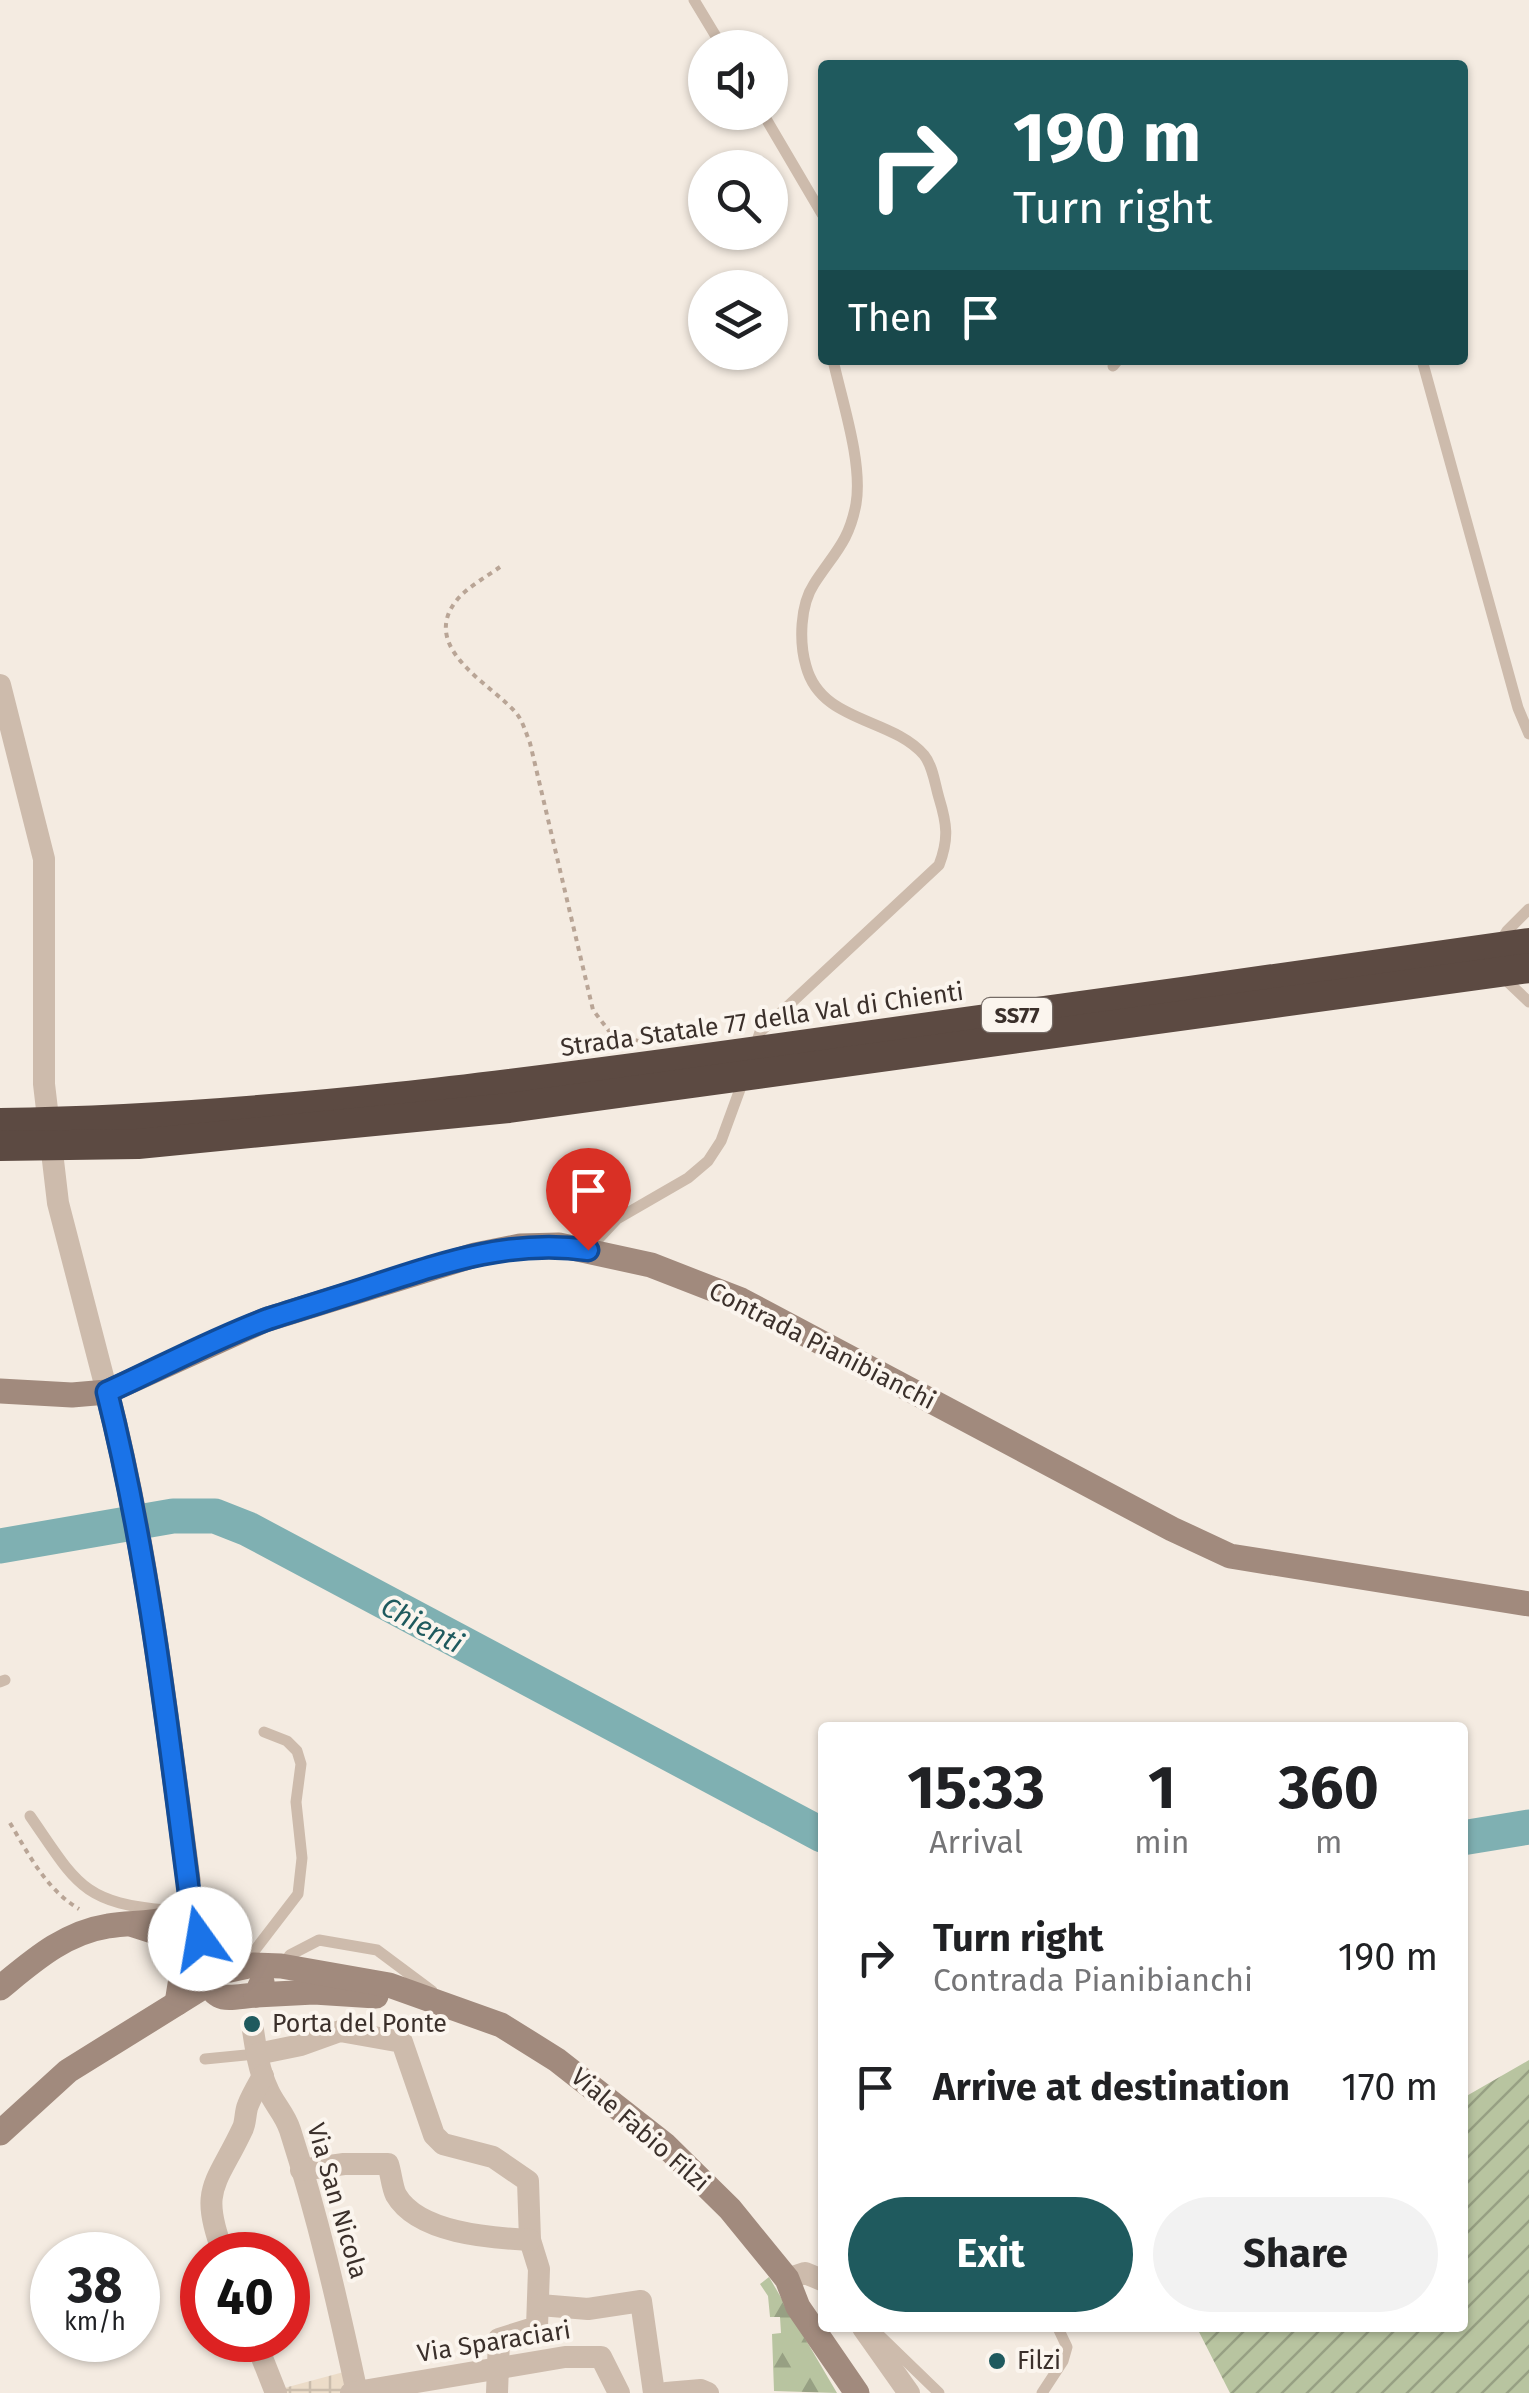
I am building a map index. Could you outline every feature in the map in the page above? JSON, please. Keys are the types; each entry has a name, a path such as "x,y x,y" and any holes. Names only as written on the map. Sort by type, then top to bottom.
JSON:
{"highway":[{"name":"Strada Statale 77 della Val di Chienti","path":"0,1123 130,1121 259,1112 486,1088 1529,943"},
{"name":"Strada Statale 77 della Val di Chienti","path":"0,1146 138,1144 508,1108 1529,968"}],"street":[{"path":"0,685 44,859 44,1084 58,1203 119,1440 162,1673 188,1880 181,1929 184,1966 176,2002"},
{"name":"Contrada Pianibianchi","path":"107,1392 265,1320 420,1271 520,1246 558,1245 651,1265 741,1300 1172,1530 1230,1556 1529,1604"},
{"path":"0,1391 107,1392"},
{"path":"0,1988 62,1942 122,1925 181,1929 216,1953 259,1966"},
{"path":"181,1929 208,1984"},
{"path":"0,2133 68,2071 208,1984 216,1973 259,1966"},
{"path":"253,2009 263,1977 259,1966"},
{"name":"Viale Fabio Filzi","path":"259,1966 389,1986 501,2025 557,2060 664,2144 730,2209 787,2280 798,2307 857,2393"},
{"name":"Viale Fabio Filzi","path":"208,1984 210,1992 253,2009 358,1994 455,2008"},
{"name":"Via San Nicola","path":"253,2009 260,2065 269,2092 282,2110 329,2264 355,2392"},
{"path":"216,2232 210,2214 210,2196 216,2175 245,2124 260,2065 340,2032 402,2042 434,2135 443,2144 492,2157 528,2181 530,2240 539,2269 537,2327 499,2339 497,2393"},
{"path":"301,2170 344,2164 388,2164 396,2197 416,2218 484,2238 530,2240"},
{"path":"787,2280 805,2273 818,2278"},
{"path":"540,2305 588,2310 641,2301 654,2393"},
{"path":"866,2332 909,2393"},
{"name":"Via Sparaciari","path":"355,2392 593,2355 601,2358 619,2393"},
{"path":"263,2362 274,2392"},
{"path":"666,2393 705,2391"}],"lane":[{"path":"694,0 712,30"},
{"path":"773,130 818,207"},
{"path":"588,1250 617,1219 688,1178 708,1161 721,1141 760,1032 921,884 939,865 947,843 948,827 927,758 903,736 844,713 819,690 806,669 801,638 805,608 812,586 845,543 858,497 834,365"},
{"path":"1423,365 1518,708 1529,734"},
{"path":"1529,908 1506,931 1500,944 1500,963 1509,983 1529,1002"},
{"path":"259,1966 298,1894 302,1858 296,1802 302,1764 297,1750 287,1741 264,1732"},
{"path":"30,1816 72,1875 97,1896 127,1906 170,1911 181,1929"},
{"path":"205,2059 260,2065"},
{"path":"875,2332 938,2393"},
{"path":"1042,2393 1068,2346 1060,2332"}],"path":[{"path":"500,567 456,600 448,616 447,634 465,669 520,717 530,742 593,1010 609,1032 638,1041"},
{"path":"10,1823 41,1875 62,1898 122,1925"}],"green space":[{"path":"1529,2060 1529,2393 1230,2393 1199,2332 1468,2332 1468,2095"},
{"path":"769,2277 837,2393 774,2391 772,2334 781,2333 780,2317 770,2317 768,2296 760,2284"}],"shaded area":[{"path":"355,2369 362,2393 269,2393 273,2391"}],"waterway":[{"name":"Chienti","path":"0,1546 173,1516 215,1516 248,1529 818,1833"},
{"name":"Chienti","path":"1468,1837 1529,1827"}],"place":[{"name":"Porta del Ponte","path":"252,2024"},
{"name":"Filzi","path":"997,2361"}],"route":[{"path":"200,1939 202,1928 192,1915 162,1673 107,1392 265,1320 401,1276 520,1246 558,1245 588,1250"}]}
